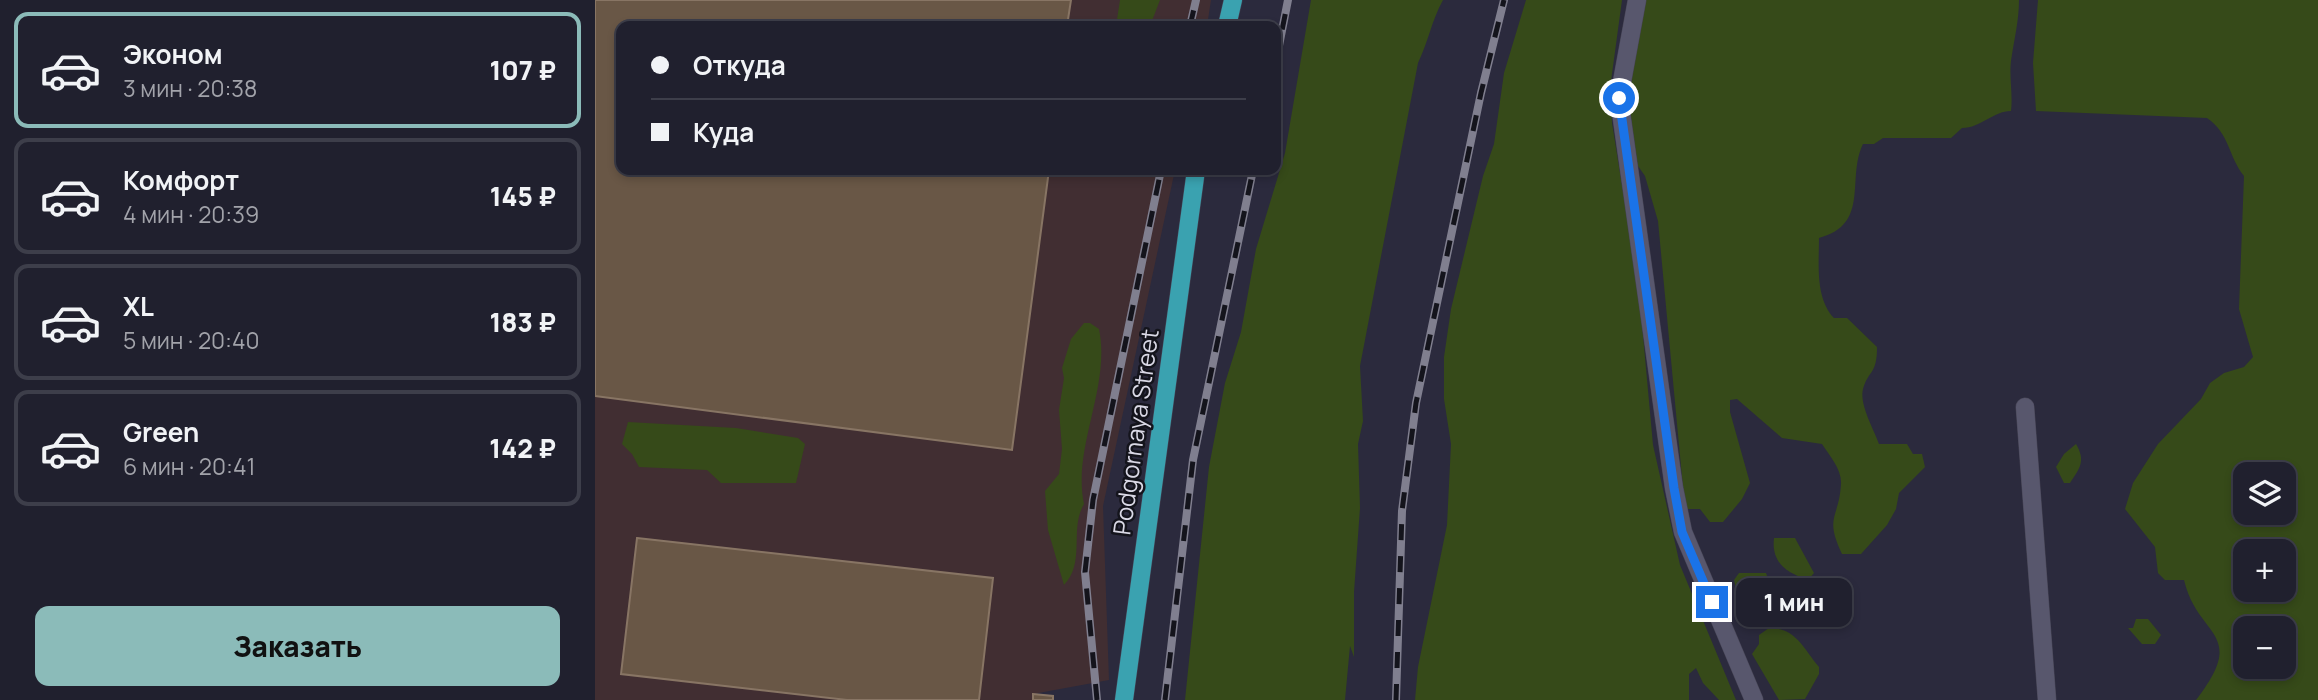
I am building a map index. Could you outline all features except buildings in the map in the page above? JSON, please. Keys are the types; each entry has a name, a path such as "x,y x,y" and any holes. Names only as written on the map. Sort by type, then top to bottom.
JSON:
{"main road":[{"path":"1228,21 1233,0"},
{"name":"Podgornaya Street","path":"1125,700 1195,175"}],"lane":[{"path":"1637,0 1619,98 1674,488 1682,532 1753,700"},
{"path":"2025,407 2047,700"}],"shaded area":[{"path":"595,0 1211,0 1208,21 616,21 616,175 1174,175 1103,506 1109,680 1033,694 1033,700 595,700"}],"green space":[{"path":"1120,0 1160,0 1152,21 1117,21"},
{"path":"1311,0 1443,0 1418,63 1360,366 1363,421 1358,444 1360,508 1354,592 1354,657 1350,646 1345,700 1185,700 1209,467 1225,383 1241,332 1256,249 1278,175 1281,175"},
{"path":"1526,0 1622,0 1611,81 1612,123 1639,292 1653,445 1680,565 1736,700 1719,700 1703,683 1696,668 1689,674 1689,700 1415,700 1418,667 1447,525 1451,444 1444,399 1444,357 1451,309 1483,176 1494,144 1504,73"},
{"path":"1642,0 2019,0 2011,67 2011,111 1962,128 1951,138 1883,138 1874,144 1863,144 1858,158 1851,211 1845,222 1835,231 1819,238 1819,280 1828,310 1834,318 1847,318 1877,347 1876,363 1862,395 1879,444 1907,444 1913,454 1922,454 1925,467 1899,493 1896,509 1887,525 1861,554 1842,554 1837,542 1833,524 1841,479 1835,463 1822,444 1782,438 1737,399 1730,400 1730,412 1750,483 1742,499 1723,522 1710,522 1700,509 1685,509 1658,221 1645,176 1638,166 1631,118 1631,57"},
{"path":"2038,0 2318,0 2318,700 2196,700 2218,660 2219,647 2215,636 2199,614 2184,580 2165,580 2158,573 2155,547 2125,509 2133,483 2158,444 2201,399 2210,383 2224,373 2244,367 2253,357 2239,309 2244,176 2225,138 2207,118 2036,111 2033,63"},
{"path":"1084,323 1090,323 1099,329 1100,373 1083,461 1084,504 1078,524 1076,556 1071,576 1064,585 1048,530 1045,491 1059,474 1062,449 1059,410 1064,378 1062,368 1071,339"},
{"path":"628,422 736,428 798,438 805,444 796,483 721,483 707,470 639,467 622,444"},
{"path":"2076,444 2081,455 2081,464 2070,483 2064,483 2056,467 2064,454"},
{"path":"1774,538 1795,538 1814,573 1808,580 1782,566 1775,554"},
{"path":"1739,573 1766,573 1773,593 1768,593 1759,602 1737,593 1734,580"},
{"path":"2136,619 2148,619 2161,635 2155,644 2142,644 2128,628 2133,628"},
{"path":"1769,628 1792,635 1819,667 1819,674 1805,699 1779,700 1752,654 1759,644 1759,635"}],"railway":[{"path":"1191,21 1196,0"},
{"path":"1281,36 1288,0"},
{"path":"1396,700 1402,511 1416,403 1481,93 1504,0"},
{"path":"1097,700 1085,572 1093,500 1160,175"},
{"path":"1165,700 1193,460 1252,175"}],"route":[{"path":"1619,98 1682,532 1712,602"}]}
